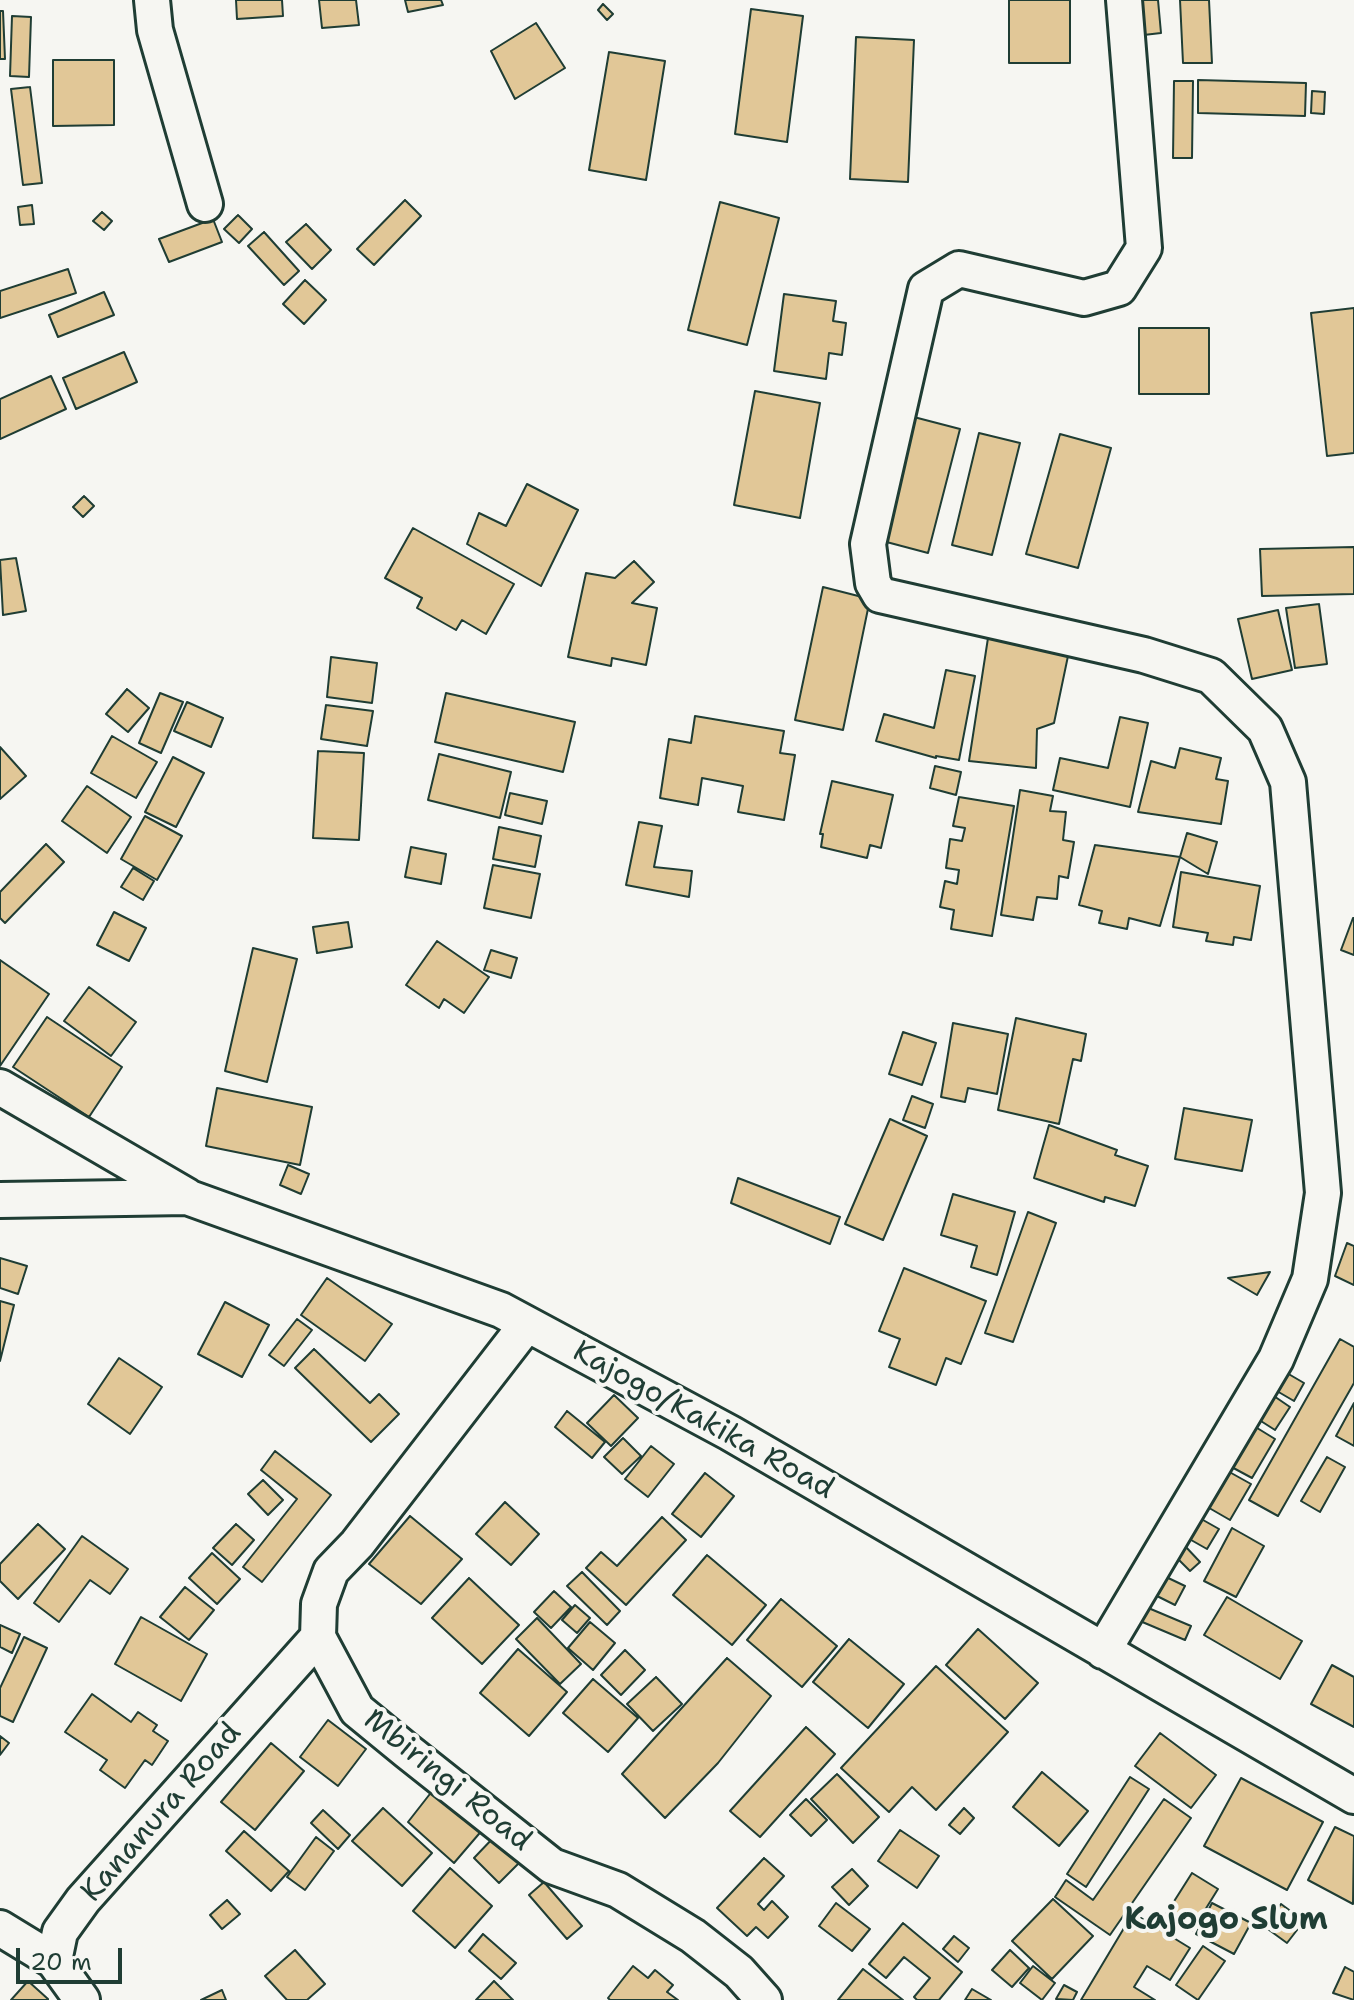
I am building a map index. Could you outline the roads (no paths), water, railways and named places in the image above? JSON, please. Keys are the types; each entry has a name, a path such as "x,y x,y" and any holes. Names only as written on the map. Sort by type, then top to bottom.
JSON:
{"street":[{"path":"152,0 155,30 205,204"},
{"path":"1103,1651 1276,1359 1310,1279 1323,1193 1288,782 1265,729 1211,676 1144,655 880,595 873,583 868,544 926,289 959,269 1084,298 1119,288 1144,248 1124,0"},
{"path":"0,1087 187,1197"},
{"name":"Kajogo/Kakika Road","path":"0,1200 187,1197 501,1310 730,1433 1354,1796"},
{"path":"318,1637 319,1604 331,1571 357,1544 527,1324"},
{"name":"Kananura Road","path":"54,1961 60,1932 83,1900 318,1637"},
{"name":"Mbiringi Road","path":"318,1637 357,1710 407,1751 552,1866 618,1890 693,1936 739,1972 764,2000"},
{"path":"0,1928 54,1961 82,2000"}],"district":[{"name":"Kajogo Slum","path":"1226,1921"}]}
